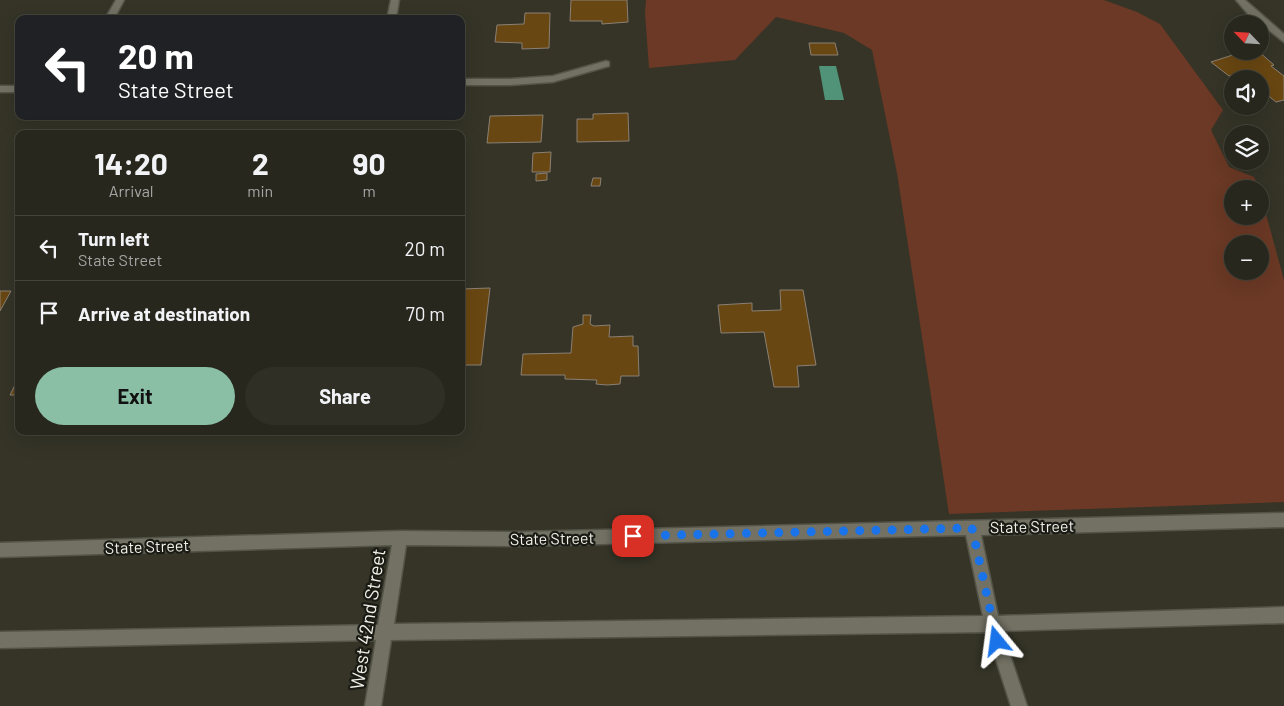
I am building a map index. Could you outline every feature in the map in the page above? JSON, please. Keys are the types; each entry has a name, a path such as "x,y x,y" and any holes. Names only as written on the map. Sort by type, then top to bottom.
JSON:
{"street":[{"path":"111,15 120,0"},
{"path":"392,15 395,0"},
{"path":"1240,0 1251,12 1284,39"},
{"path":"465,82 510,82 553,79 606,64"},
{"path":"0,89 15,89"},
{"name":"State Street","path":"0,550 400,538 520,539 1284,520"},
{"path":"972,528 992,624 1019,706"},
{"name":"West 42nd Street","path":"373,706 400,538"},
{"path":"0,640 384,632 992,624 1284,615"}],"shaded area":[{"path":"646,0 1104,0 1137,12 1160,24 1223,110 1211,130 1224,157 1224,170 1236,170 1254,177 1255,180 1224,180 1224,225 1269,225 1284,280 1284,502 949,514 897,173 872,50 844,33 776,17 735,60 649,68 645,13"},
{"path":"819,66 836,66 844,100 825,100"}],"building":[{"path":"571,0 627,0 628,22 602,24 602,21 570,21"},
{"path":"525,13 550,13 549,48 522,49 522,43 495,42 497,25 524,24"},
{"path":"809,43 835,43 838,55 811,55"},
{"path":"1224,58 1224,60 1268,60 1274,65 1271,66 1284,76 1284,100 1276,102 1269,96 1269,70 1224,70 1224,72 1211,62"},
{"path":"628,113 629,141 577,142 577,119 593,119 593,114"},
{"path":"543,115 541,142 487,143 490,116"},
{"path":"551,152 550,172 532,172 533,153"},
{"path":"547,173 547,180 536,181 536,174"},
{"path":"593,178 601,178 600,186 591,186"},
{"path":"490,288 481,365 465,365 465,289"},
{"path":"780,290 803,290 816,365 797,366 799,387 774,387 764,332 721,333 718,305 752,303 752,311 781,310"},
{"path":"0,291 11,291 0,311"},
{"path":"583,315 591,315 590,324 594,326 610,325 609,337 633,336 633,346 638,346 639,376 621,376 620,384 607,385 596,384 597,380 565,379 565,375 521,375 523,354 571,353 573,327 583,324"},
{"path":"15,385 15,395 10,395"}],"route":[{"path":"633,536 972,528 997,641"}]}
